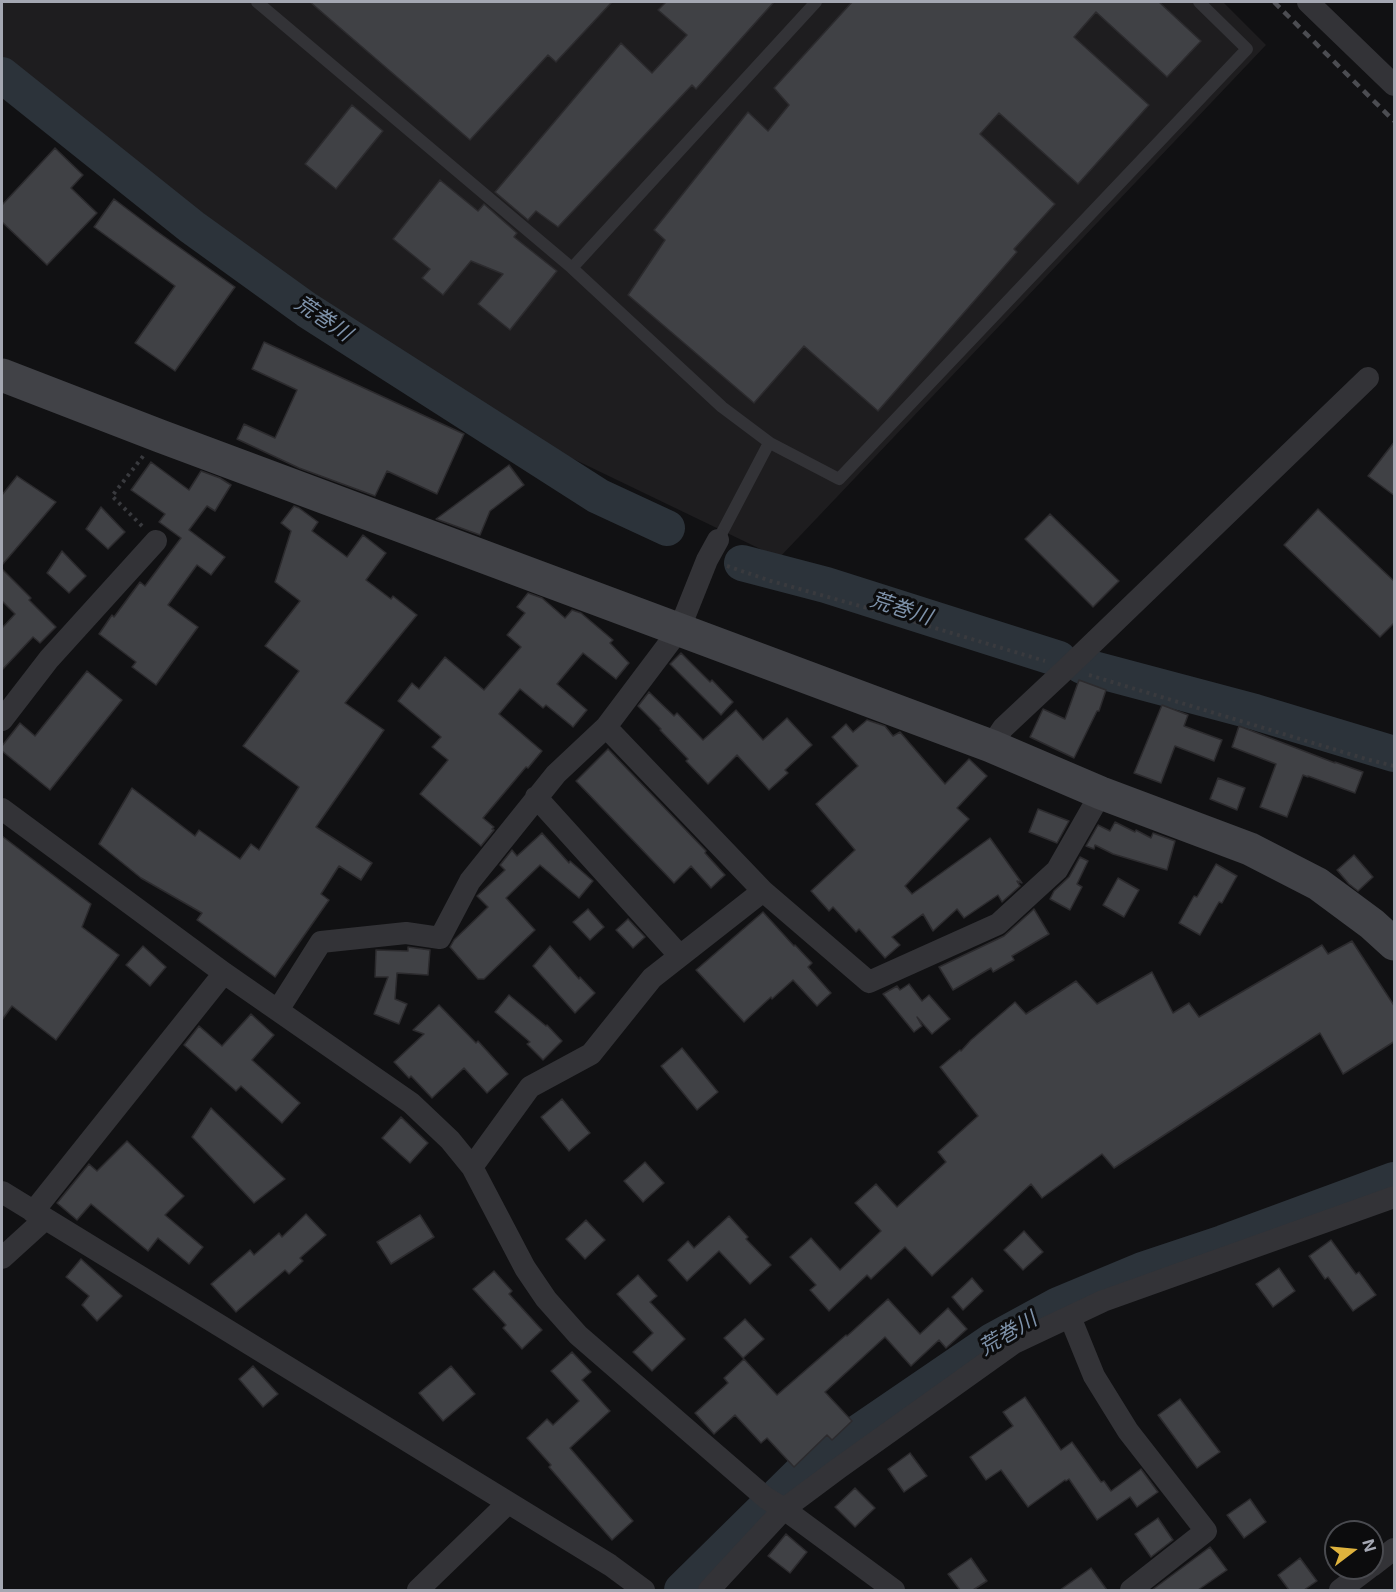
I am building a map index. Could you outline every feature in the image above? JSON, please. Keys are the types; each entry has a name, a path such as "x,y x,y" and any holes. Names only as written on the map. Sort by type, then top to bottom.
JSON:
{"street":[{"path":"1308,2 1395,86"},
{"path":"2,375 991,747 1101,793 1250,849 1318,884 1395,944"},
{"path":"991,747 1003,728 1368,378"},
{"path":"278,1010 321,942 406,933 440,938 470,881 555,774 606,727 679,630 707,560 718,540"},
{"path":"2,720 49,659 156,541"},
{"path":"606,727 763,891 869,982 998,924 1057,870 1101,793"},
{"path":"536,797 680,956"},
{"path":"2,808 224,973 411,1103 450,1140 472,1167 525,1268 546,1299 578,1335 776,1504 894,1590"},
{"path":"472,1167 530,1087 591,1054 652,978 763,891"},
{"path":"2,1258 39,1215 224,973"},
{"path":"2,1192 610,1565 644,1590"},
{"path":"709,1590 776,1504 839,1468 1014,1343 1103,1302 1395,1197"},
{"path":"1070,1317 1094,1376 1128,1431 1206,1532 1131,1590"},
{"path":"418,1590 508,1503"},
{"path":"1340,1590 1353,1580"}],"lane":[{"path":"257,2 572,268 722,407 770,443 839,479 1247,50 1199,2"},
{"path":"572,268 816,2"},
{"path":"718,540 770,443"}],"path":[{"path":"156,541 112,496 160,436"},
{"path":"707,560 1395,766"}],"shaded area":[{"path":"2,2 1223,2 1266,45 779,558 478,413 2,71"}],"building":[{"path":"310,2 612,2 556,62 548,55 470,140"},
{"path":"666,2 774,2 696,89 692,85 558,227 536,211 528,220 495,192 621,43 652,73 687,35 658,10"},
{"path":"852,2 1159,2 1201,41 1167,77 1096,12 1074,37 1149,105 1078,184 999,113 980,134 1055,204 1014,249 1017,252 878,411 804,346 754,403 628,295 665,240 654,230 748,112 768,131 789,105 774,88"},
{"path":"352,105 383,131 336,189 305,164"},
{"path":"55,148 83,175 71,188 97,213 47,265 2,222 2,205"},
{"path":"440,180 478,211 484,204 517,233 514,237 557,271 510,330 478,304 503,274 471,261 443,295 422,278 430,269 393,239"},
{"path":"114,199 235,287 175,371 135,343 175,286 94,227"},
{"path":"264,342 464,434 437,494 387,471 375,496 299,468 237,439 244,424 275,438 297,390 252,369"},
{"path":"1395,441 1395,496 1368,476"},
{"path":"151,462 189,490 201,471 231,485 215,511 207,506 189,530 225,557 211,575 197,565 168,605 198,627 156,685 132,667 136,662 99,634 140,582 145,586 181,538 159,522 165,514 131,490"},
{"path":"509,465 524,485 490,511 480,535 436,519"},
{"path":"17,476 56,502 2,565 2,495"},
{"path":"294,506 318,522 312,531 347,557 363,535 386,553 366,580 391,599 393,596 417,615 345,703 384,730 316,827 372,863 361,880 339,866 321,894 329,900 275,977 197,920 202,913 141,878 99,844 132,788 195,836 199,830 240,859 251,844 259,850 299,787 243,746 299,671 265,646 300,601 275,582 291,531 281,523"},
{"path":"101,507 125,532 108,549 86,529"},
{"path":"1318,509 1395,582 1395,622 1380,637 1284,545"},
{"path":"1050,514 1119,581 1093,607 1025,539"},
{"path":"62,551 86,576 69,593 47,573"},
{"path":"2,569 56,627 40,643 33,637 2,670 2,628 15,614 2,601"},
{"path":"528,593 542,598 565,618 572,610 581,613 613,640 610,643 629,663 616,679 583,653 557,684 587,710 573,727 546,705 543,708 520,689 499,714 542,751 483,818 494,827 492,829 494,830 481,846 420,794 448,760 432,747 441,737 398,701 412,683 419,689 445,657 484,690 521,647 507,635 525,613 517,607"},
{"path":"681,653 733,702 721,715 670,664"},
{"path":"87,671 122,700 50,790 2,751 2,746 20,723 35,736"},
{"path":"1079,680 1106,690 1099,711 1074,758 1030,737 1043,709 1065,719"},
{"path":"649,692 674,716 677,713 703,740 736,710 763,740 787,718 812,745 785,770 788,773 769,790 737,755 708,784 686,761 688,759 638,706"},
{"path":"1162,705 1188,715 1184,726 1222,740 1214,761 1175,746 1161,783 1134,773"},
{"path":"867,720 885,726 893,736 900,732 945,784 969,759 987,776 957,808 969,819 905,886 912,894 990,838 1022,883 1017,881 1020,886 1002,902 998,895 964,918 957,909 933,931 923,914 892,937 900,945 885,958 859,929 856,932 833,907 829,911 811,891 855,850 816,804 858,766 832,737 846,724 853,732"},
{"path":"1239,726 1363,772 1355,793 1303,775 1287,817 1260,807 1276,764 1232,747"},
{"path":"608,749 706,851 705,853 725,875 711,888 691,866 674,883 576,781"},
{"path":"1218,778 1245,788 1237,810 1210,799"},
{"path":"1038,809 1069,821 1057,843 1029,832"},
{"path":"1115,822 1151,838 1153,833 1175,841 1167,870 1113,854 1095,845 1094,849 1086,846 1098,825 1110,831"},
{"path":"542,833 569,863 570,861 593,881 579,898 540,865 506,898 535,930 484,979 478,979 450,947 454,940 488,907 477,896 505,870 500,865 512,850 517,856"},
{"path":"2,836 91,904 82,927 119,955 56,1040 12,1006 2,1020"},
{"path":"1354,855 1373,877 1358,891 1337,870"},
{"path":"1080,857 1088,861 1077,884 1082,887 1070,910 1050,899 1054,891 1069,877"},
{"path":"1216,864 1237,876 1200,935 1179,923"},
{"path":"1118,878 1139,890 1124,917 1103,905"},
{"path":"588,909 604,927 590,940 573,922"},
{"path":"1034,909 1049,934 1012,956 1014,960 993,972 991,968 953,990 939,967 1004,936"},
{"path":"763,912 812,963 808,967 831,993 817,1006 793,980 744,1022 696,970"},
{"path":"628,919 645,937 633,948 616,930"},
{"path":"1352,941 1395,1007 1395,1041 1343,1074 1320,1033 1114,1168 1102,1154 1042,1198 1031,1184 932,1276 905,1247 871,1279 867,1275 829,1311 810,1290 816,1285 790,1257 811,1238 840,1270 881,1231 855,1203 876,1184 897,1207 946,1162 938,1152 978,1116 940,1067 1015,1002 1026,1014 1076,981 1097,1004 1152,972 1173,1013 1189,1003 1199,1017 1322,945 1328,954"},
{"path":"143,946 166,967 150,986 126,965"},
{"path":"550,946 579,979 580,977 595,993 575,1013 533,966"},
{"path":"408,947 430,950 428,975 397,973 395,999 407,1004 399,1024 374,1014 388,977 375,977 376,950 408,951"},
{"path":"909,984 922,1001 929,995 950,1019 932,1034 917,1017 922,1026 914,1032 883,994 897,986 900,990"},
{"path":"509,995 547,1025 562,1041 543,1060 527,1044 530,1042 495,1012"},
{"path":"439,1005 476,1043 478,1041 508,1074 487,1093 464,1068 432,1098 394,1062 424,1034 413,1030"},
{"path":"251,1014 274,1035 252,1060 300,1103 282,1123 241,1086 236,1091 184,1045 199,1026 222,1046"},
{"path":"682,1048 718,1092 697,1110 661,1066"},
{"path":"562,1099 590,1133 569,1151 541,1117"},
{"path":"211,1108 285,1179 254,1203 192,1137"},
{"path":"401,1117 428,1143 410,1163 382,1138"},
{"path":"127,1141 184,1196 165,1215 203,1247 189,1264 158,1238 148,1251 91,1204 77,1220 57,1203 89,1164 97,1171"},
{"path":"645,1162 664,1183 643,1202 624,1181"},
{"path":"306,1214 326,1235 300,1258 303,1261 289,1274 285,1270 236,1312 211,1284 250,1250 254,1255 279,1233 282,1237"},
{"path":"420,1215 434,1237 391,1264 377,1242"},
{"path":"729,1216 748,1237 746,1239 771,1265 750,1284 719,1251 687,1281 668,1260 688,1241 694,1248"},
{"path":"586,1220 605,1240 585,1259 566,1239"},
{"path":"1024,1231 1043,1252 1023,1270 1004,1250"},
{"path":"1331,1240 1356,1274 1359,1272 1376,1295 1353,1311 1328,1277 1325,1279 1309,1256"},
{"path":"81,1259 122,1296 97,1321 82,1305 89,1296 66,1277"},
{"path":"1279,1268 1295,1291 1273,1307 1256,1284"},
{"path":"494,1271 512,1291 509,1294 542,1330 522,1349 503,1328 506,1325 473,1289"},
{"path":"638,1275 657,1296 650,1302 685,1339 652,1371 633,1352 653,1333 617,1294"},
{"path":"972,1278 983,1291 963,1310 952,1297"},
{"path":"888,1299 920,1334 948,1308 967,1329 946,1348 939,1340 911,1366 885,1337 825,1392 852,1421 832,1440 827,1435 794,1467 767,1438 761,1443 735,1415 714,1434 695,1413 728,1383 724,1378 744,1359 777,1395"},
{"path":"745,1319 764,1339 743,1358 724,1338"},
{"path":"572,1352 591,1372 582,1380 610,1411 570,1448 633,1521 612,1540 527,1438 547,1419 553,1425 579,1401 551,1371"},
{"path":"253,1366 278,1394 263,1407 239,1379"},
{"path":"451,1366 475,1394 443,1421 419,1393"},
{"path":"1025,1397 1061,1450 1072,1442 1101,1482 1104,1481 1111,1491 1141,1469 1158,1492 1137,1507 1130,1497 1097,1520 1069,1479 1028,1507 1001,1470 986,1480 970,1457 1013,1426 1003,1412"},
{"path":"1180,1399 1220,1452 1197,1468 1158,1415"},
{"path":"910,1453 927,1476 904,1492 888,1469"},
{"path":"855,1488 875,1508 855,1527 835,1507"},
{"path":"1250,1499 1266,1522 1244,1538 1227,1515"},
{"path":"1158,1518 1173,1540 1151,1557 1135,1534"},
{"path":"786,1534 807,1552 790,1573 768,1556"},
{"path":"1210,1547 1227,1570 1198,1590 1152,1590"},
{"path":"971,1558 987,1581 973,1590 960,1590 948,1574"},
{"path":"1300,1558 1317,1581 1304,1590 1289,1590 1278,1575"},
{"path":"1091,1568 1107,1590 1060,1590"}],"waterway":[{"name":"荒巻川","path":"2,75 192,227 307,310 598,496 667,528"},
{"name":"荒巻川","path":"742,563 826,585 1059,659"},
{"name":"荒巻川","path":"1082,666 1255,712 1394,754"},
{"name":"荒巻川","path":"682,1590 806,1468 992,1341 1058,1305 1142,1270 1223,1243 1394,1180"}],"railway":[{"path":"1274,2 1394,121"}]}
